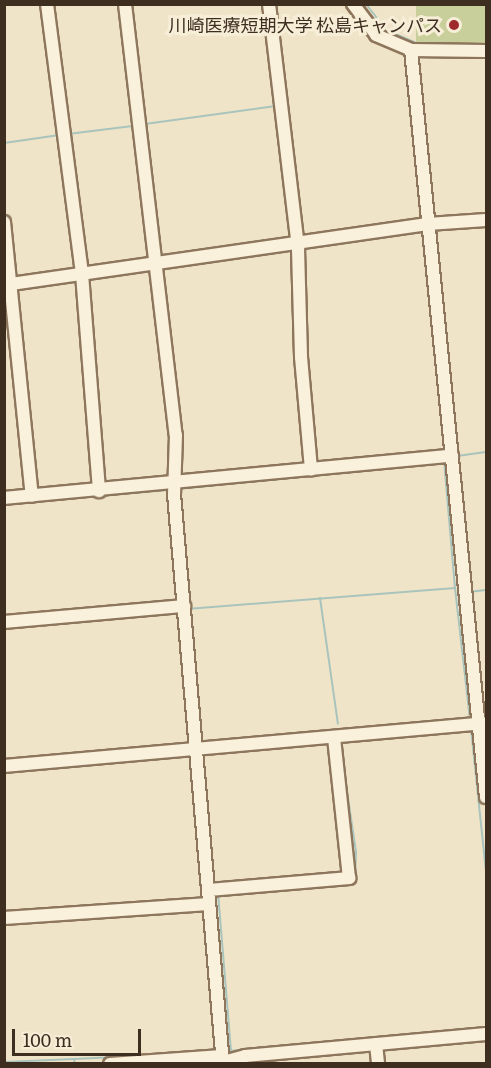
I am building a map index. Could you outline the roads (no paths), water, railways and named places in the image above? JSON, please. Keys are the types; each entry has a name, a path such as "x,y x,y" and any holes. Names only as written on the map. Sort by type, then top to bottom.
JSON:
{"street":[{"path":"47,4 82,274 99,490"},
{"path":"125,4 152,263 176,435 174,488 199,749 209,904 223,1056"},
{"path":"269,4 294,244 307,470"},
{"path":"353,4 376,35 411,50 486,51"},
{"path":"411,50 424,224 447,456 465,592 476,723 486,797"},
{"path":"8,285 424,224 486,220"},
{"path":"4,222 29,497"},
{"path":"4,498 99,490 174,488 307,470 447,456"},
{"path":"4,622 184,609"},
{"path":"4,766 334,738 476,723"},
{"path":"209,890 349,878 334,738"},
{"path":"4,918 209,904"},
{"path":"110,1064 245,1056 486,1034"},
{"path":"372,1044 378,1064"}],"waterway":[{"path":"119,4 146,234"},
{"path":"366,4 386,30 421,45"},
{"path":"453,45 486,44"},
{"path":"408,84 421,221"},
{"path":"145,124 276,106"},
{"path":"68,134 133,126"},
{"path":"4,143 59,135"},
{"path":"58,137 75,271"},
{"path":"422,230 445,451"},
{"path":"76,280 79,309"},
{"path":"457,456 486,452"},
{"path":"444,460 455,588"},
{"path":"178,489 444,463"},
{"path":"17,503 170,490"},
{"path":"187,609 455,588 470,720"},
{"path":"468,592 486,590"},
{"path":"320,598 338,724"},
{"path":"471,729 486,872"},
{"path":"343,764 356,852 355,882 352,883"},
{"path":"218,893 231,1051"},
{"path":"229,1051 486,1028"},
{"path":"74,1059 158,1055"},
{"path":"4,1062 74,1059 75,1064"}],"place":[{"name":"川崎医療短期大学 松島キャンパス","path":"454,25"}]}
